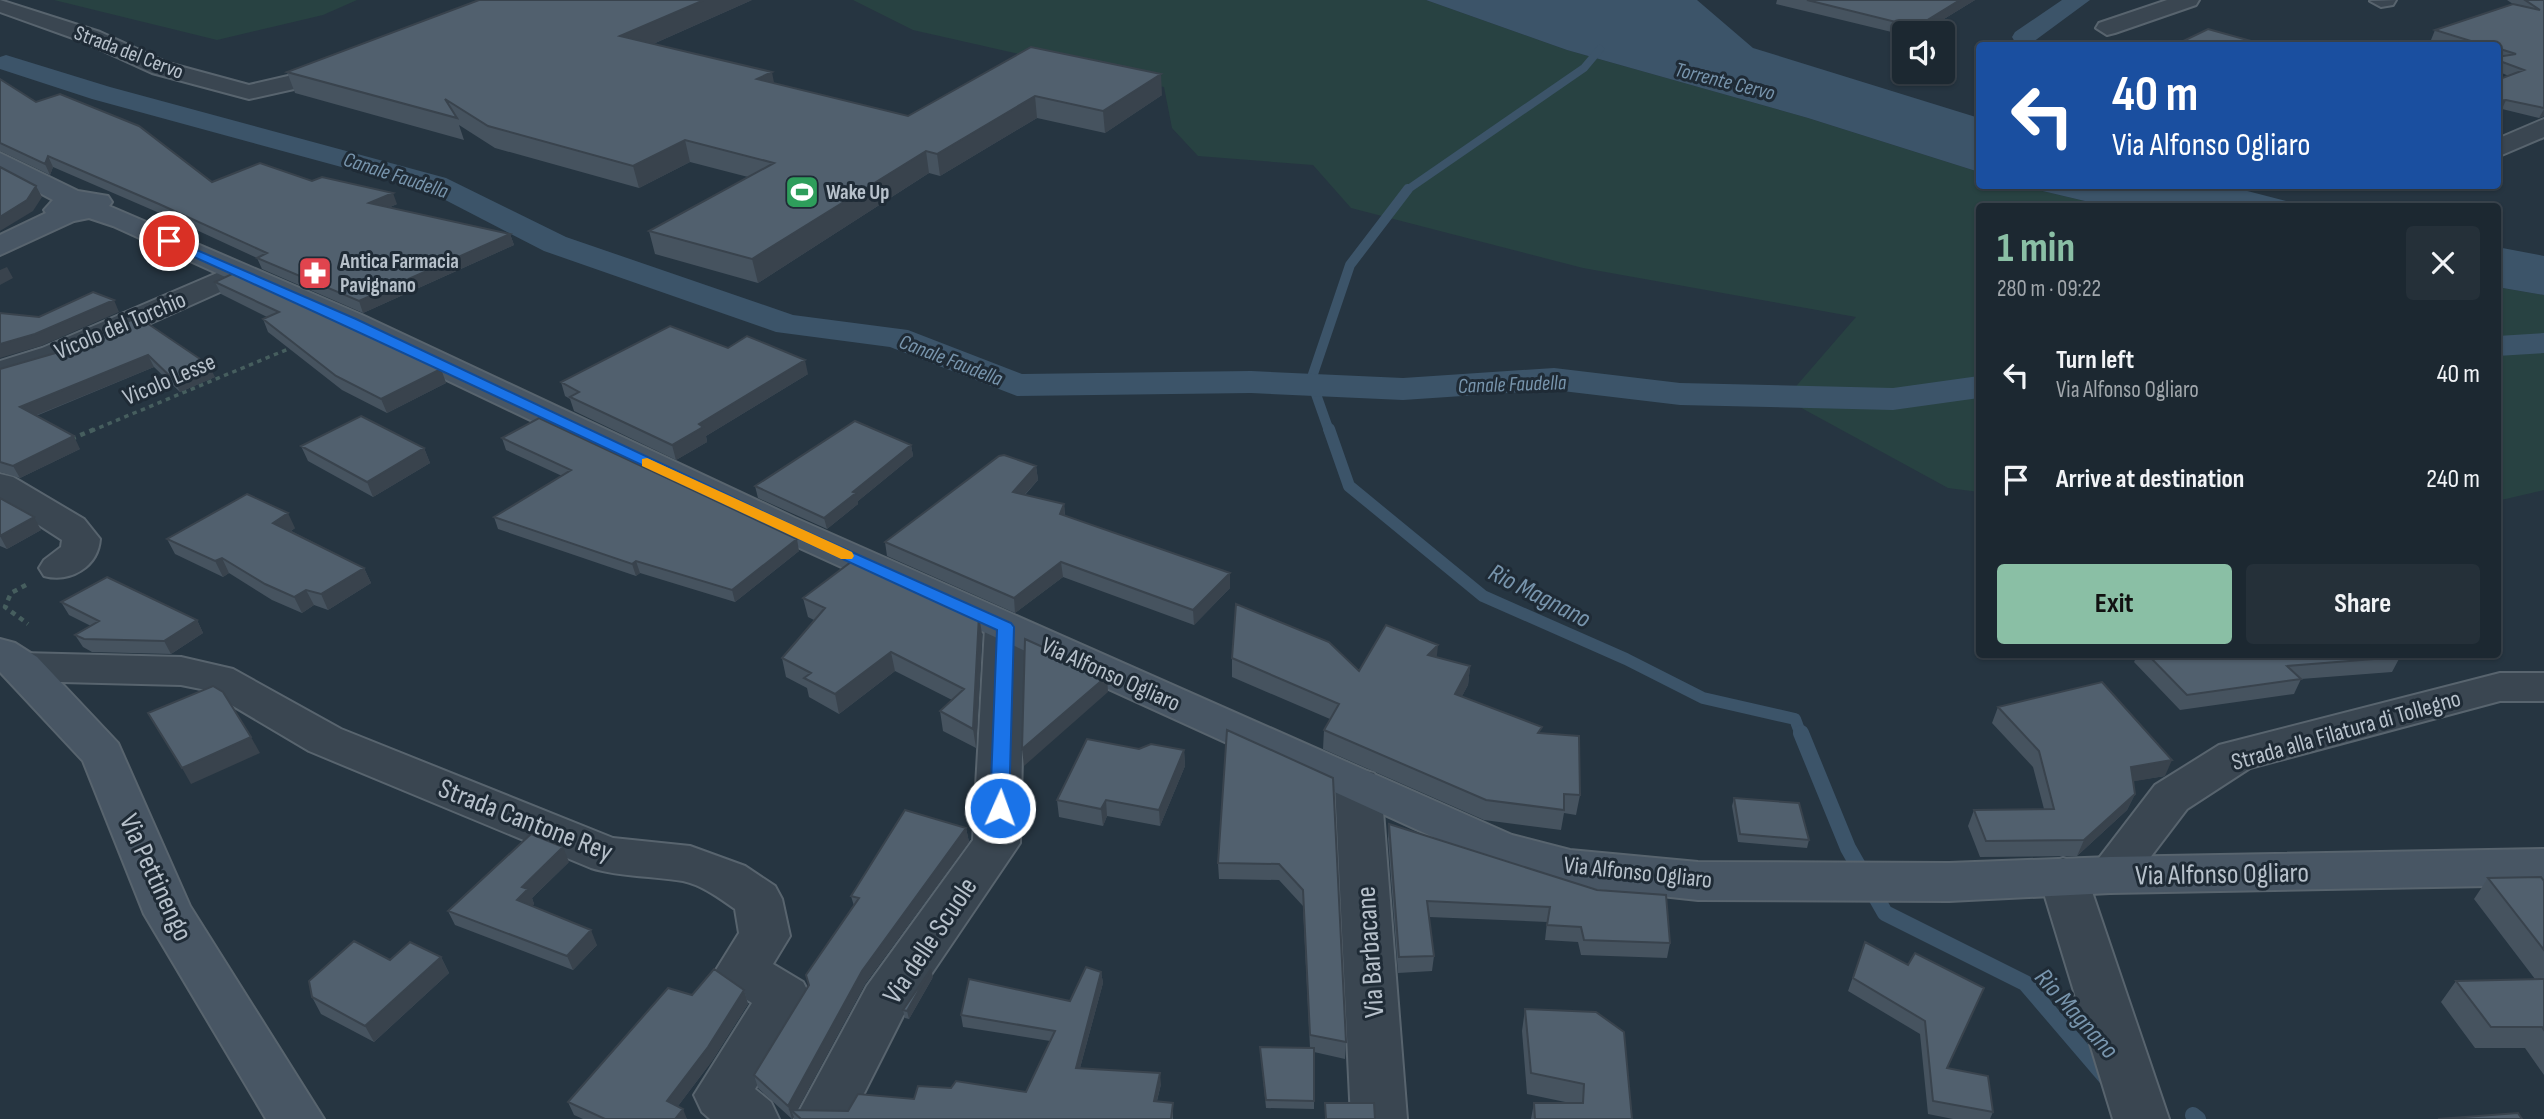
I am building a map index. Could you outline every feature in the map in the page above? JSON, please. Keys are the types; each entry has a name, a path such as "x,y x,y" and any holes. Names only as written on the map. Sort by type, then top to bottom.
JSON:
{"main road":[{"name":"Via Alfonso Ogliaro","path":"0,161 77,208 123,220 352,322 782,526 1005,627 1502,850 1570,869 1698,881 1899,881 2544,867"},
{"path":"0,246 77,208"},
{"name":"Via Pettinengo","path":"11,660 102,754 169,914 296,1119"}],"street":[{"path":"2107,29 2188,0"},
{"name":"Strada del Cervo","path":"0,5 92,37 160,68 249,92 295,82 357,58"},
{"path":"2501,147 2544,127"},
{"name":"Vicolo del Torchio","path":"0,371 53,355 238,273"},
{"path":"0,485 71,527 81,539 80,552 58,568"},
{"name":"Via delle Scuole","path":"823,1119 885,1002 996,842 1005,627"},
{"name":"Strada Cantone Rey","path":"11,660 181,671 218,679 326,740 608,855 690,864 728,879 758,899 765,936 741,970 785,997 721,1095 751,1119"},
{"name":"Strada alla Filatura di Tollegno","path":"2086,876 2171,797 2235,756 2500,687 2544,687"},
{"name":"Via Barbacane","path":"1358,785 1379,1119"},
{"path":"2086,876 2141,1119"}],"path":[{"name":"Vicolo Lesse","path":"63,443 352,322"},
{"path":"11,660 44,635 5,607 11,593 58,568"}],"green space":[{"path":"54,0 357,0 323,15 217,40"},
{"path":"853,0 1426,0 1567,50 1808,118 1976,171 1976,189 2035,189 2093,203 1976,203 1976,492 1948,488 1785,399 1856,317 1583,268 1351,208 1313,165 1198,156 1172,128 1164,87 913,30"},
{"path":"2501,288 2544,295 2544,490 2501,500"}],"water":[{"name":"Torrente Cervo","path":"1426,0 1697,0 1753,48 1976,117 1976,171 1808,118 1567,50"},
{"path":"2035,189 2240,189 2293,203 2093,203"},
{"path":"2501,248 2544,256 2544,295 2501,288"}],"building":[{"path":"479,0 704,0 620,36 772,72 757,79 908,116 1031,47 1161,74 1103,111 1035,96 937,154 926,151 752,259 649,231 774,163 685,140 633,166 488,126 445,99 457,118 287,72"},
{"path":"1807,0 1960,0 1926,21 1892,21"},
{"path":"2525,0 2544,0 2544,108 2501,101 2501,79 2524,70 2501,61 2501,56 2516,54 2501,49 2501,42 2474,42 2435,30 2513,4 2540,10"},
{"path":"2208,29 2255,42 2181,42"},
{"path":"0,79 36,102 60,94 139,126 212,182 260,163 312,181 322,177 393,193 369,203 510,234 359,301 257,258 267,253 159,204 48,156 45,164 0,143"},
{"path":"0,167 36,186 27,200 0,217"},
{"path":"234,273 441,369 381,399 336,376 263,319 279,312 215,282"},
{"path":"93,292 114,300 35,334 0,344 0,313 39,317"},
{"path":"138,317 209,365 174,380 148,355 20,407 74,436 13,466 0,462 0,369 59,352"},
{"path":"670,326 728,348 747,336 805,360 699,424 703,427 672,445 570,397 579,392 561,382"},
{"path":"361,416 424,448 367,482 301,446"},
{"path":"539,418 797,539 732,590 636,561 632,564 494,517 571,470 502,438"},
{"path":"855,421 911,445 824,518 755,486"},
{"path":"1004,455 1036,466 1013,492 1064,504 1060,514 1230,573 1193,610 1061,562 1014,598 885,542 999,456"},
{"path":"247,494 288,513 273,523 364,568 321,594 306,590 294,597 265,584 222,558 215,561 167,539"},
{"path":"0,498 34,517 0,536"},
{"path":"855,559 979,615 973,729 940,711 964,689 891,652 835,694 804,678 811,673 782,658 825,608 803,598"},
{"path":"107,577 197,620 164,641 84,639 75,635 99,621 61,602"},
{"path":"1236,604 1329,642 1359,671 1386,625 1438,645 1428,655 1470,666 1455,694 1542,727 1538,733 1579,736 1580,795 1564,794 1564,810 1486,800 1324,730 1339,704 1232,658"},
{"path":"1025,639 1107,676 1022,749"},
{"path":"2151,658 2387,658 2287,666 2301,679 2187,695"},
{"path":"2102,682 2172,760 2131,767 2135,794 2084,840 1986,841 1974,810 2054,809 2039,751 1998,707"},
{"path":"213,686 223,692 251,737 182,768 148,713"},
{"path":"1227,730 1333,778 1346,1042 1310,1035 1303,890 1279,864 1218,863"},
{"path":"1087,739 1139,749 1151,744 1184,750 1159,810 1106,800 1101,809 1057,800"},
{"path":"1734,798 1799,803 1809,840 1740,834"},
{"path":"905,810 966,828 862,971 788,1106 754,1075 809,985 806,975 859,898 851,896"},
{"path":"1389,824 1597,890 1666,895 1670,943 1584,940 1581,927 1547,925 1550,907 1427,901 1434,956 1399,957"},
{"path":"531,834 563,847 522,887 528,889 517,900 591,930 567,956 448,911"},
{"path":"2541,877 2544,881 2544,950 2488,878"},
{"path":"354,941 390,960 410,942 441,957 365,1026 312,997 309,981"},
{"path":"1865,942 1908,965 1915,953 1984,988 1947,1068 1988,1076 1993,1112 1933,1101 1925,1021 1853,978"},
{"path":"1086,967 1101,972 1076,1068 1160,1073 1154,1101 1173,1103 1171,1119 801,1119 791,1110 848,1111 858,1094 914,1099 918,1086 951,1088 956,1081 1026,1092 1055,1031 961,1015 969,979 1070,1001"},
{"path":"714,969 744,990 708,1047 667,1101 683,1109 675,1119 605,1119 568,1102 668,988 692,995"},
{"path":"931,969 907,1011 903,1010"},
{"path":"2544,979 2544,1030 2542,1027 2491,1027 2456,981"},
{"path":"1525,1009 1596,1012 1624,1032 1632,1119 1535,1119 1534,1103 1583,1103 1584,1084 1531,1073"},
{"path":"1260,1047 1314,1048 1314,1101 1266,1100"},
{"path":"1325,1103 1374,1103 1375,1119 1326,1119"},
{"path":"2518,1113 2522,1119 2438,1119"}],"waterway":[{"path":"2024,37 2078,0"},
{"name":"Rio Magnano","path":"1407,190 1584,68 1600,49"},
{"name":"Canale Faudella","path":"6,63 101,93 436,184 555,244 788,325 896,337 1017,385 1251,382 1403,389 1554,379 1680,394 1893,399 1976,387"},
{"name":"Rio Magnano","path":"1329,431 1311,380 1350,265 1407,190"},
{"name":"Canale Faudella","path":"2501,346 2544,343"},
{"name":"Rio Magnano","path":"1329,429 1349,486 1483,596 1626,659 1703,698 1795,719 1801,735"},
{"name":"Rio Magnano","path":"1801,733 1848,848 1885,913 2025,983 2108,1080"},
{"name":"Rio Magnano","path":"2193,1115 2198,1119"}],"slow traffic":[{"path":"647,462 847,556"}],"place":[{"name":"Wake Up","path":"802,192"},
{"name":"Antica Farmacia Pavignano","path":"315,273"}],"route":[{"path":"169,241 352,322 782,526 1005,627 1000,808"}]}
